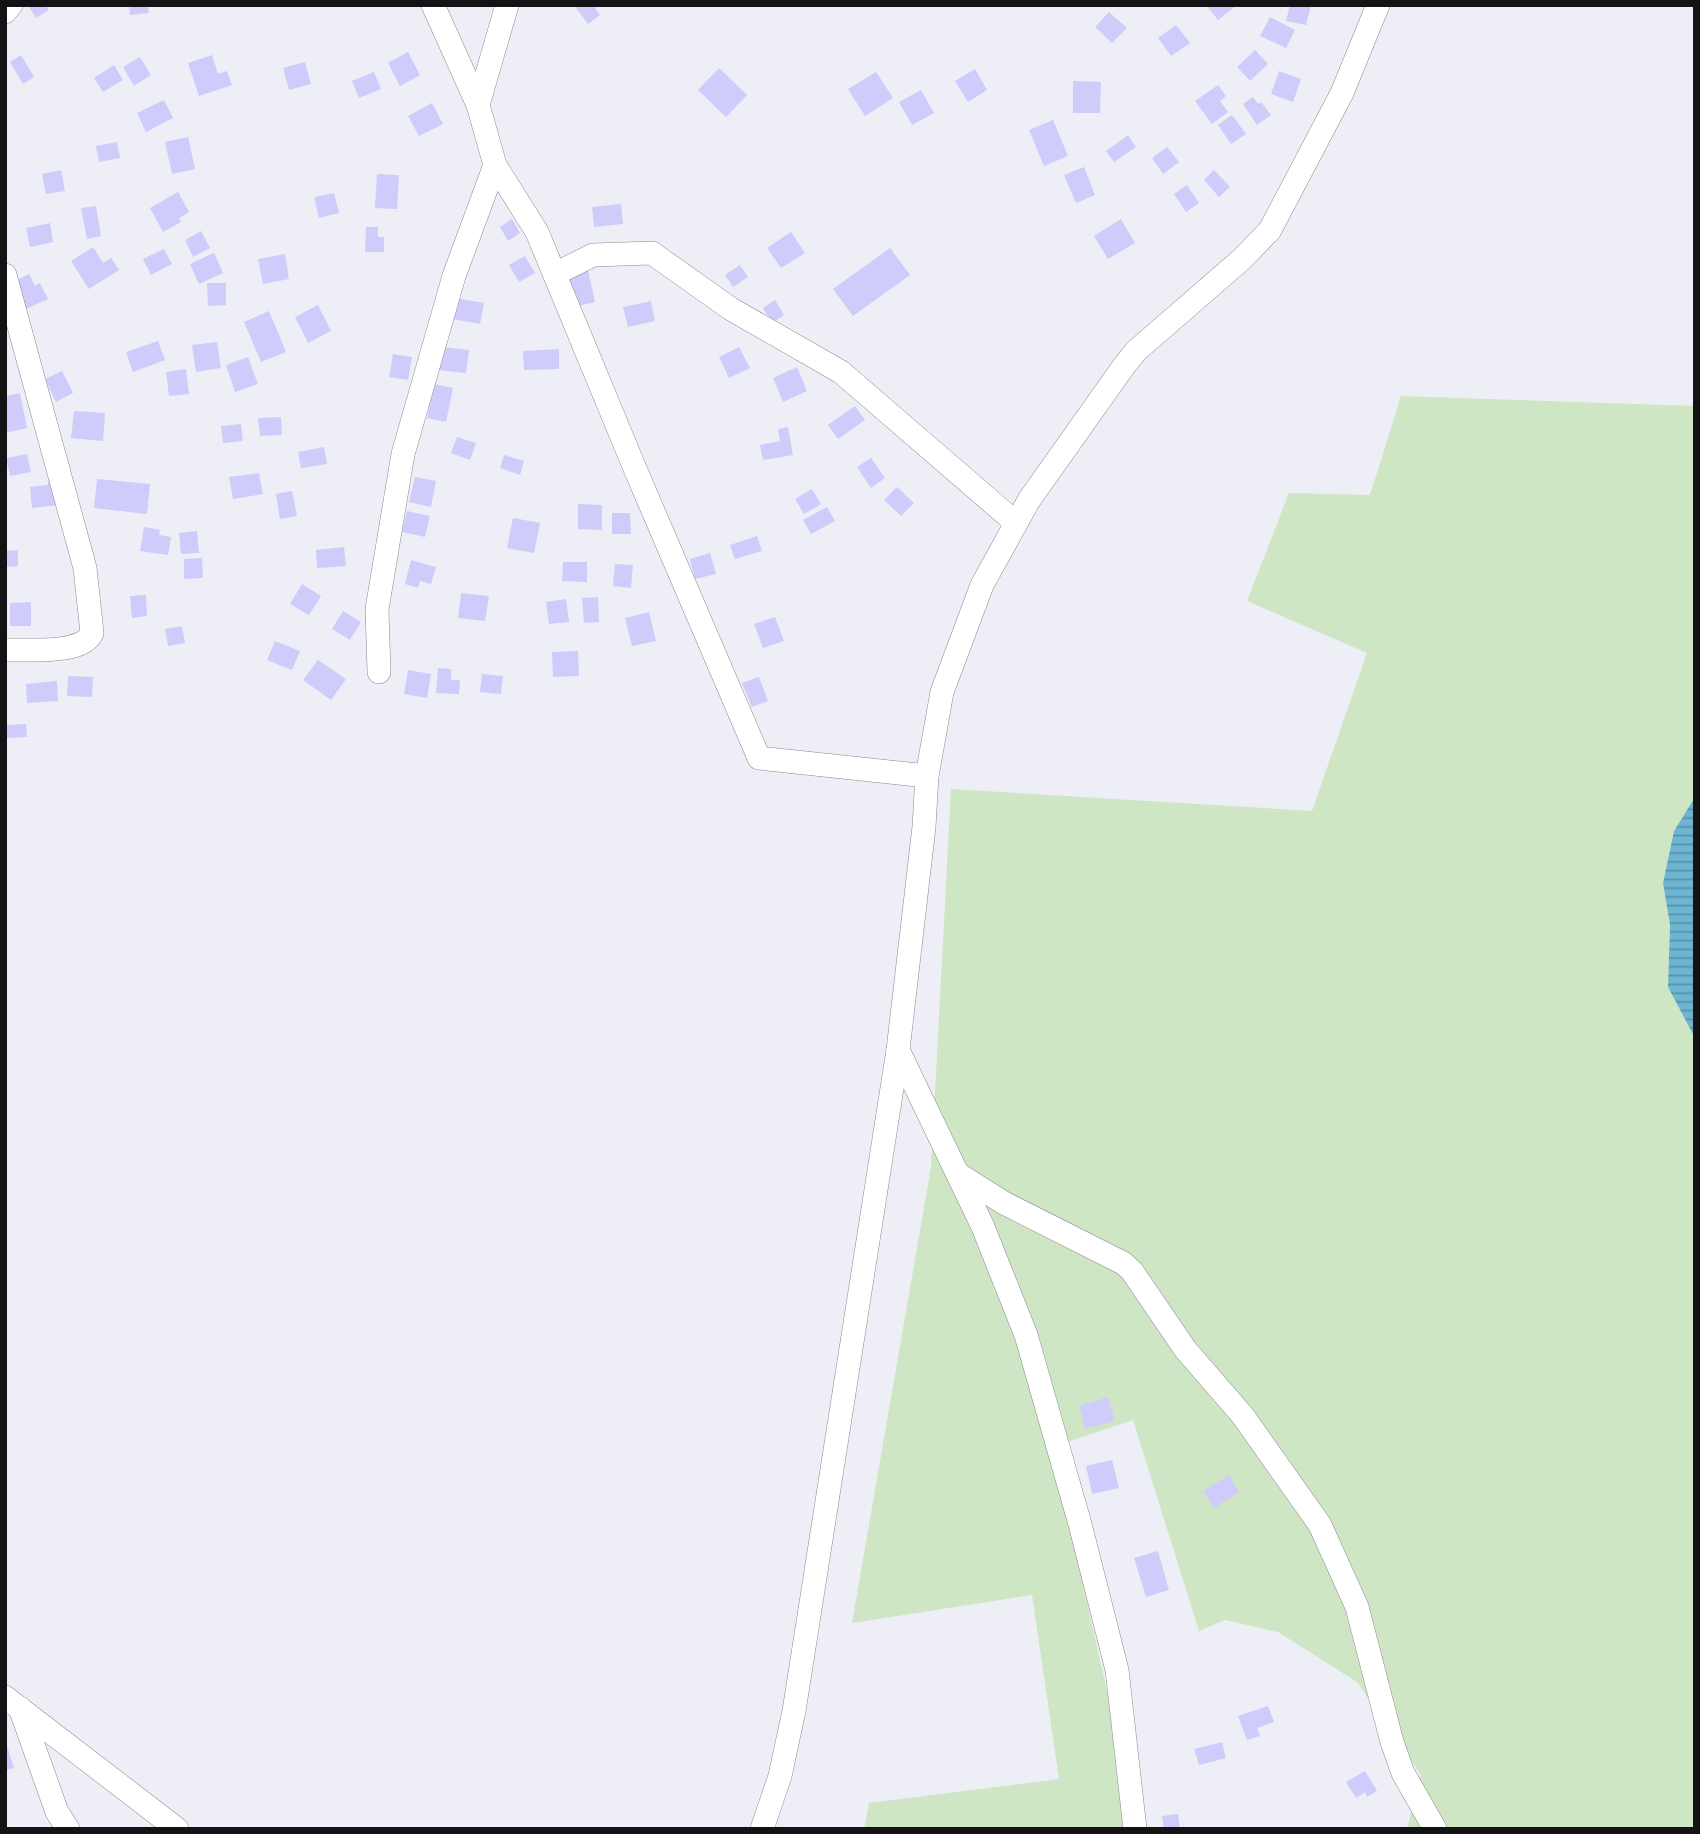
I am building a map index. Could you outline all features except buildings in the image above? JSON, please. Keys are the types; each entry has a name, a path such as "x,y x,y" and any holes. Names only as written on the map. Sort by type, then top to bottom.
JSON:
{"street":[{"path":"5,12 11,5"},
{"path":"433,5 478,105 495,165 537,232 759,758 927,776"},
{"path":"478,105 507,5"},
{"path":"762,1829 780,1776 794,1711 898,1051 924,827 927,776 942,692 982,585 1030,500 1136,351 1242,259 1270,230 1342,93 1378,5"},
{"path":"379,672 377,609 403,454 454,276 495,165"},
{"path":"555,274 593,256 652,253 731,309 841,372 1016,523"},
{"path":"5,275 85,568 92,633 88,642 77,647 5,650"},
{"path":"898,1051 1002,1270 1026,1335 1080,1524 1117,1670 1135,1829"},
{"path":"958,1174 1004,1203 1123,1263 1132,1271 1185,1349 1243,1416 1320,1525 1336,1555 1357,1608 1399,1763 1425,1816 1435,1829"},
{"path":"13,1702 57,1812 68,1829"},
{"path":"13,1702 177,1829"}],"green space":[{"path":"1401,396 1695,406 1695,797 1674,831 1663,883 1670,925 1668,987 1695,1038 1695,1829 1407,1829 1421,1775 1357,1682 1278,1632 1225,1620 1199,1631 1133,1420 1052,1447 1138,1829 864,1829 869,1803 1059,1779 1032,1595 852,1623 931,1167 951,789 1312,811 1367,653 1247,601 1289,493 1370,495"}],"water":[{"path":"1695,797 1695,1038 1668,987 1670,925 1663,883 1674,831"}]}
